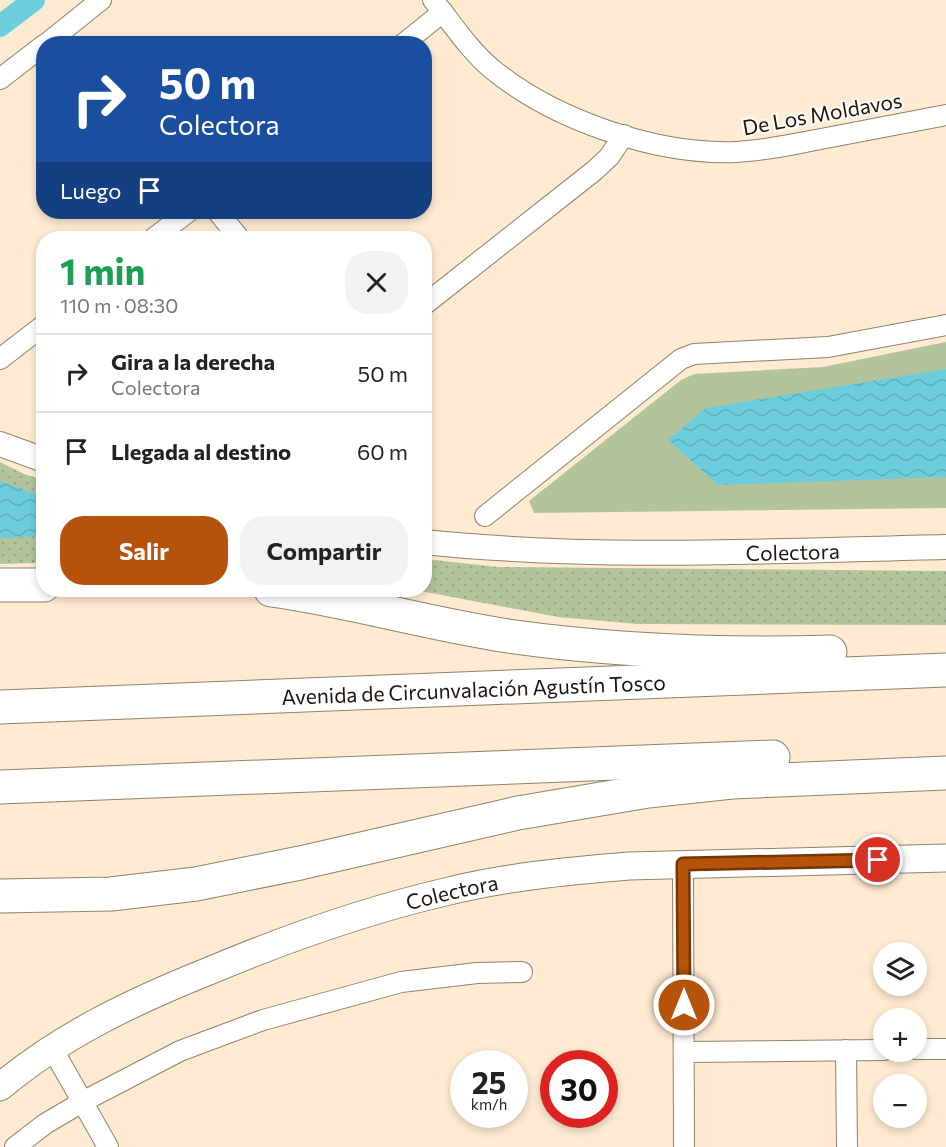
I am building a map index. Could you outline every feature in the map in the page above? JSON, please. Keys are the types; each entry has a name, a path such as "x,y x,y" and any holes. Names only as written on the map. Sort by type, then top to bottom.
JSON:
{"highway":[{"path":"0,585 36,585"},
{"path":"314,597 505,635 614,648 759,654 946,648"},
{"name":"Avenida de Circunvalación Agustín Tosco","path":"0,707 946,670"},
{"path":"0,787 946,751"},
{"path":"0,896 111,894 187,886 300,863 527,811 658,790 732,782 946,773"}],"main road":[{"name":"Colectora","path":"0,1087 52,1048 89,1026 182,982 320,928 446,891 510,879 587,869 683,864 946,858"}],"street":[{"path":"60,36 101,0"},
{"path":"410,36 438,6"},
{"name":"De Los Moldavos","path":"438,6 469,46 490,68 518,88 543,103 602,128 661,146 693,152 768,149 946,115"},
{"path":"0,79 36,54"},
{"path":"432,299 594,171 609,157 624,135"},
{"path":"163,231 179,219"},
{"path":"224,219 233,231"},
{"path":"485,516 681,359 694,354 828,347 946,325"},
{"path":"0,359 36,331"},
{"path":"0,444 36,457"},
{"name":"Colectora","path":"432,543 651,552 946,547"},
{"path":"683,864 684,1147"},
{"path":"15,1147 45,1124 82,1102 180,1051 274,1016 401,982 477,973 522,972"},
{"path":"52,1048 108,1147"},
{"path":"927,1049 946,1049"},
{"path":"846,1050 848,1147"},
{"path":"685,1052 873,1050"}],"green space":[{"path":"946,342 946,508 534,513 529,501 681,380 694,374 823,367"},
{"path":"0,462 36,478 36,563 0,564"},
{"path":"432,560 498,567 946,571 946,625 638,624 558,617 432,593"}],"water":[{"path":"946,369 946,477 718,485 668,440 706,408"},
{"path":"0,481 36,494 36,536 0,538"}],"waterway":[{"path":"0,26 34,0"}],"route":[{"path":"684,1005 683,864 878,860"}]}
